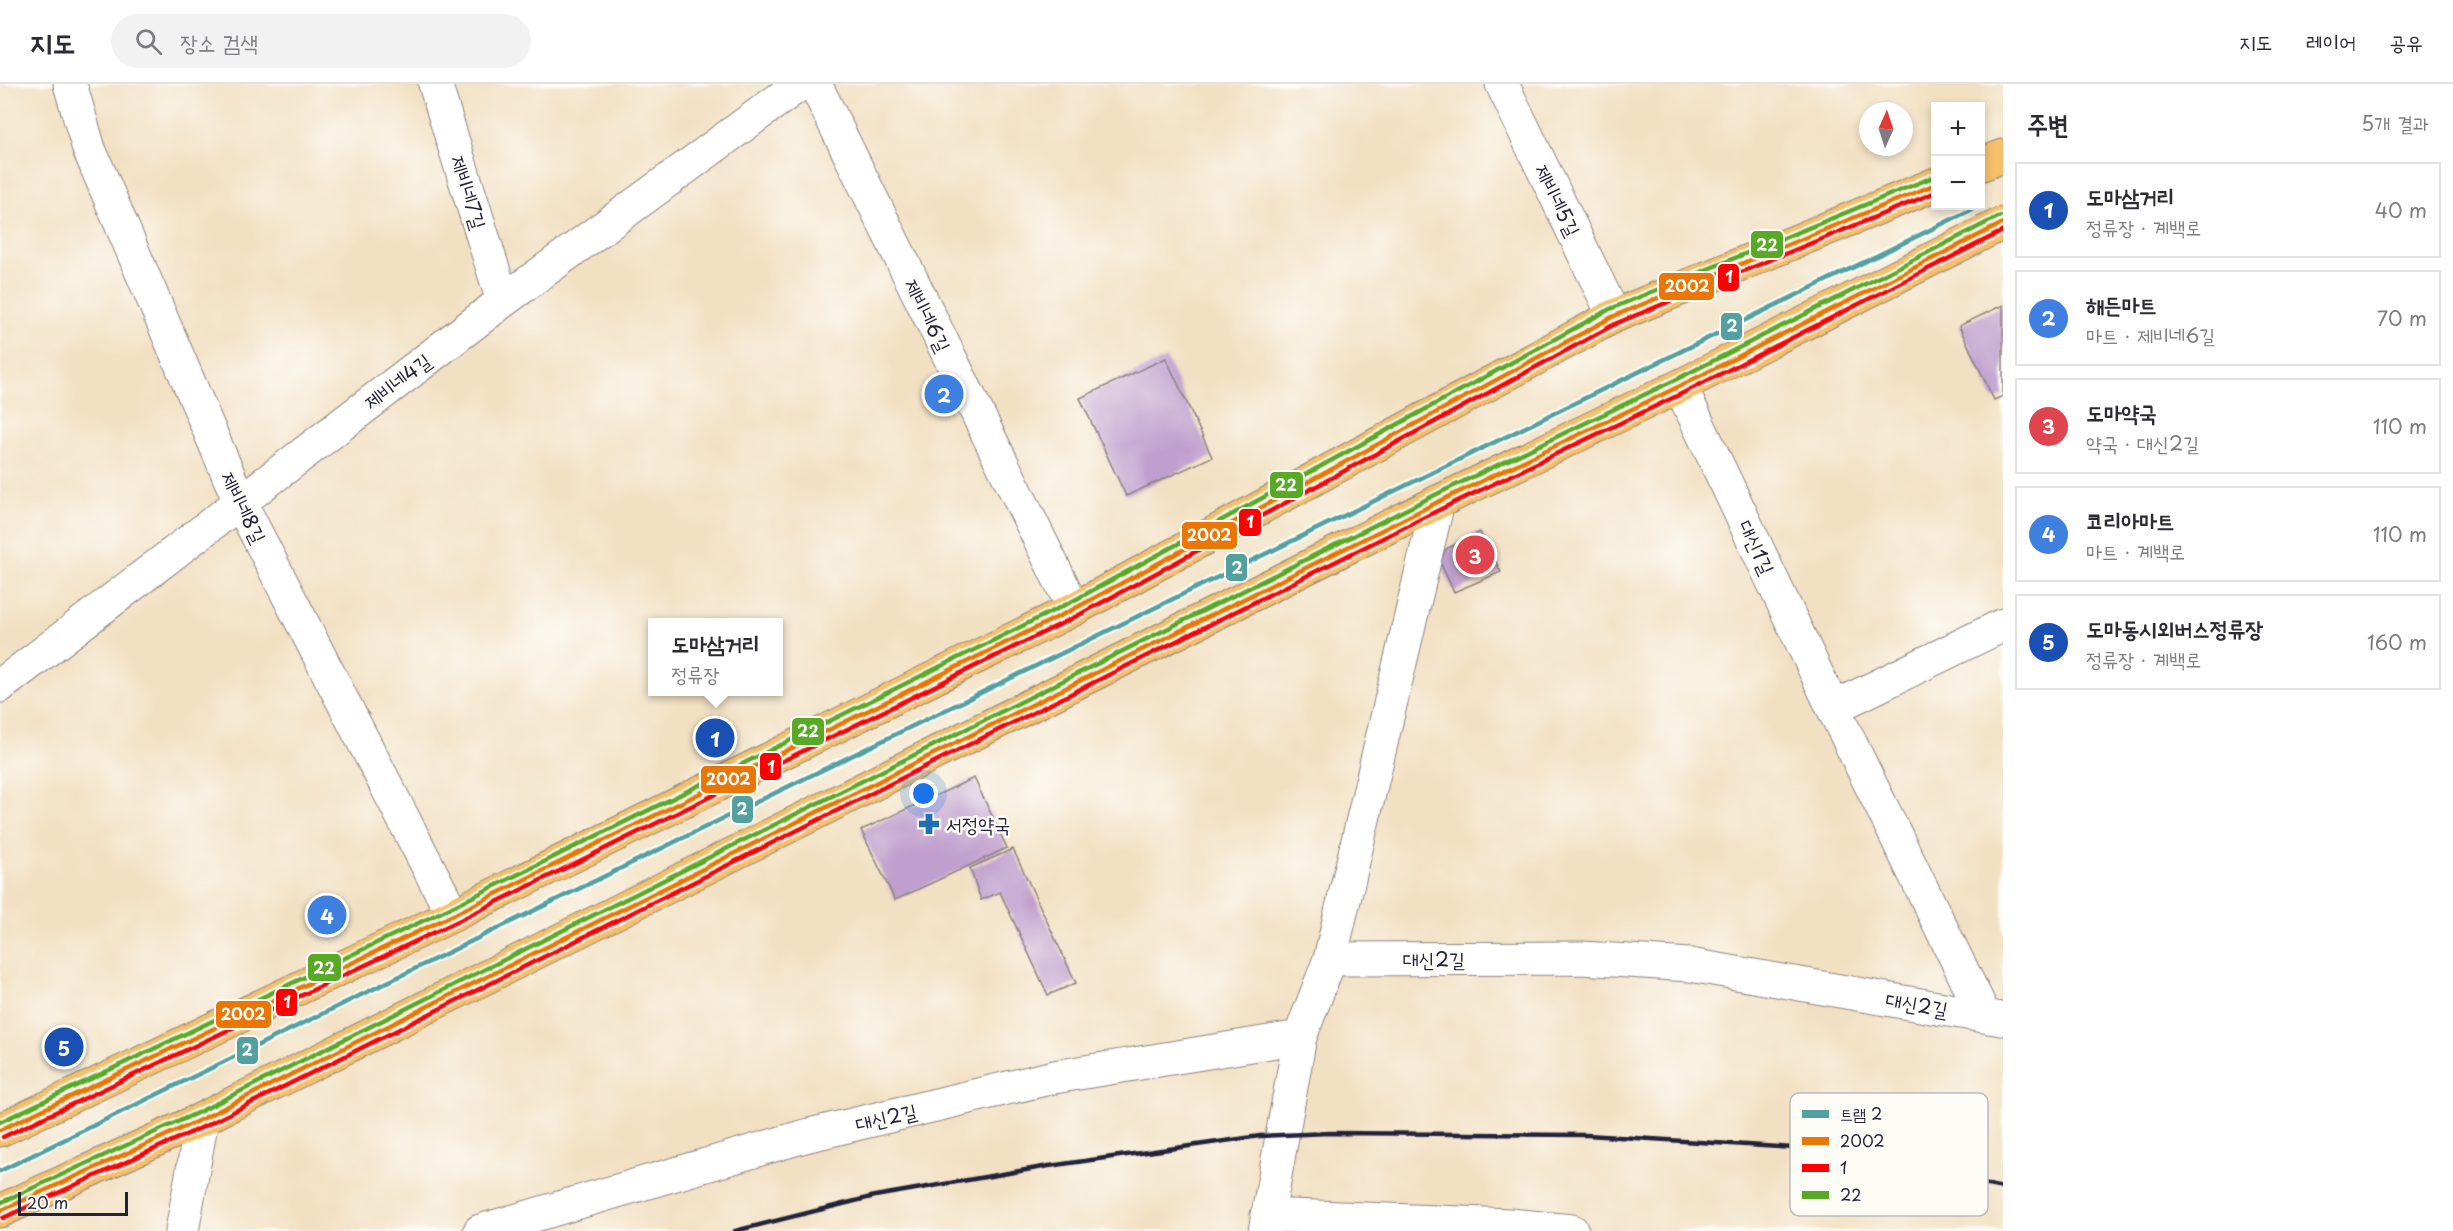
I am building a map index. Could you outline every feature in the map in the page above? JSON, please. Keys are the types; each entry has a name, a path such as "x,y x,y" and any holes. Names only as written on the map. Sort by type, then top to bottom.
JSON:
{"main road":[{"path":"1985,163 2003,156"},
{"path":"0,1130 453,915 1074,609 1614,316 1931,186"},
{"path":"0,1211 202,1119 1438,502 1680,386 2003,222"}],"street":[{"name":"제비네8길","path":"70,84 89,148 240,502 453,915"},
{"name":"제비네7길","path":"435,84 503,301"},
{"name":"제비네4길","path":"0,686 503,301 800,84"},
{"name":"제비네6길","path":"815,84 1074,609"},
{"name":"제비네5길","path":"1502,84 1614,316"},
{"name":"대신1길","path":"1680,386 1833,708 1994,1017"},
{"path":"1438,502 1330,959 1300,1037 1266,1223 1510,1225 1572,1231"},
{"path":"1833,708 2003,625"},
{"name":"대신2길","path":"1330,959 1582,958 1690,965 1994,1017"},
{"name":"대신2길","path":"480,1231 805,1136 1054,1077 1300,1037"},
{"path":"182,1231 202,1119"}],"building":[{"path":"2003,305 2003,396 1994,400 1959,326"},
{"path":"1166,358 1212,457 1126,496 1080,398"},
{"path":"1480,532 1501,572 1454,592 1440,562 1446,549"},
{"path":"974,778 1007,848 895,900 861,830"},
{"path":"1013,849 1076,983 1048,995 1000,892 981,900 970,868"}],"railway":[{"path":"735,1231 875,1196 1049,1166 1260,1136 1330,1133 1587,1135 1790,1148"},
{"path":"1988,1185 2003,1188"}],"tram line":[{"name":"2","path":"0,1171 1971,210"}],"transit line":[{"name":"22","path":"0,1122 450,908 1071,602 1610,309 1931,178"},
{"name":"2002","path":"0,1130 453,915 1074,609 1614,316 1931,186"},
{"name":"1","path":"3,1137 456,922 1077,616 1617,323 1931,194"},
{"name":"22","path":"0,1203 199,1112 1435,495 1677,379 2000,216"},
{"name":"2002","path":"0,1211 202,1119 1438,502 1680,386 2003,223"},
{"name":"1","path":"3,1218 205,1126 1441,509 1683,393 2003,231"}],"place":[{"name":"해든마트","path":"944,394"},
{"name":"도마약국","path":"1475,555"},
{"name":"도마삼거리","path":"715,738"},
{"name":"서정약국","path":"929,824"},
{"name":"코리아마트","path":"327,915"},
{"name":"도마동시외버스정류장","path":"64,1047"}]}
